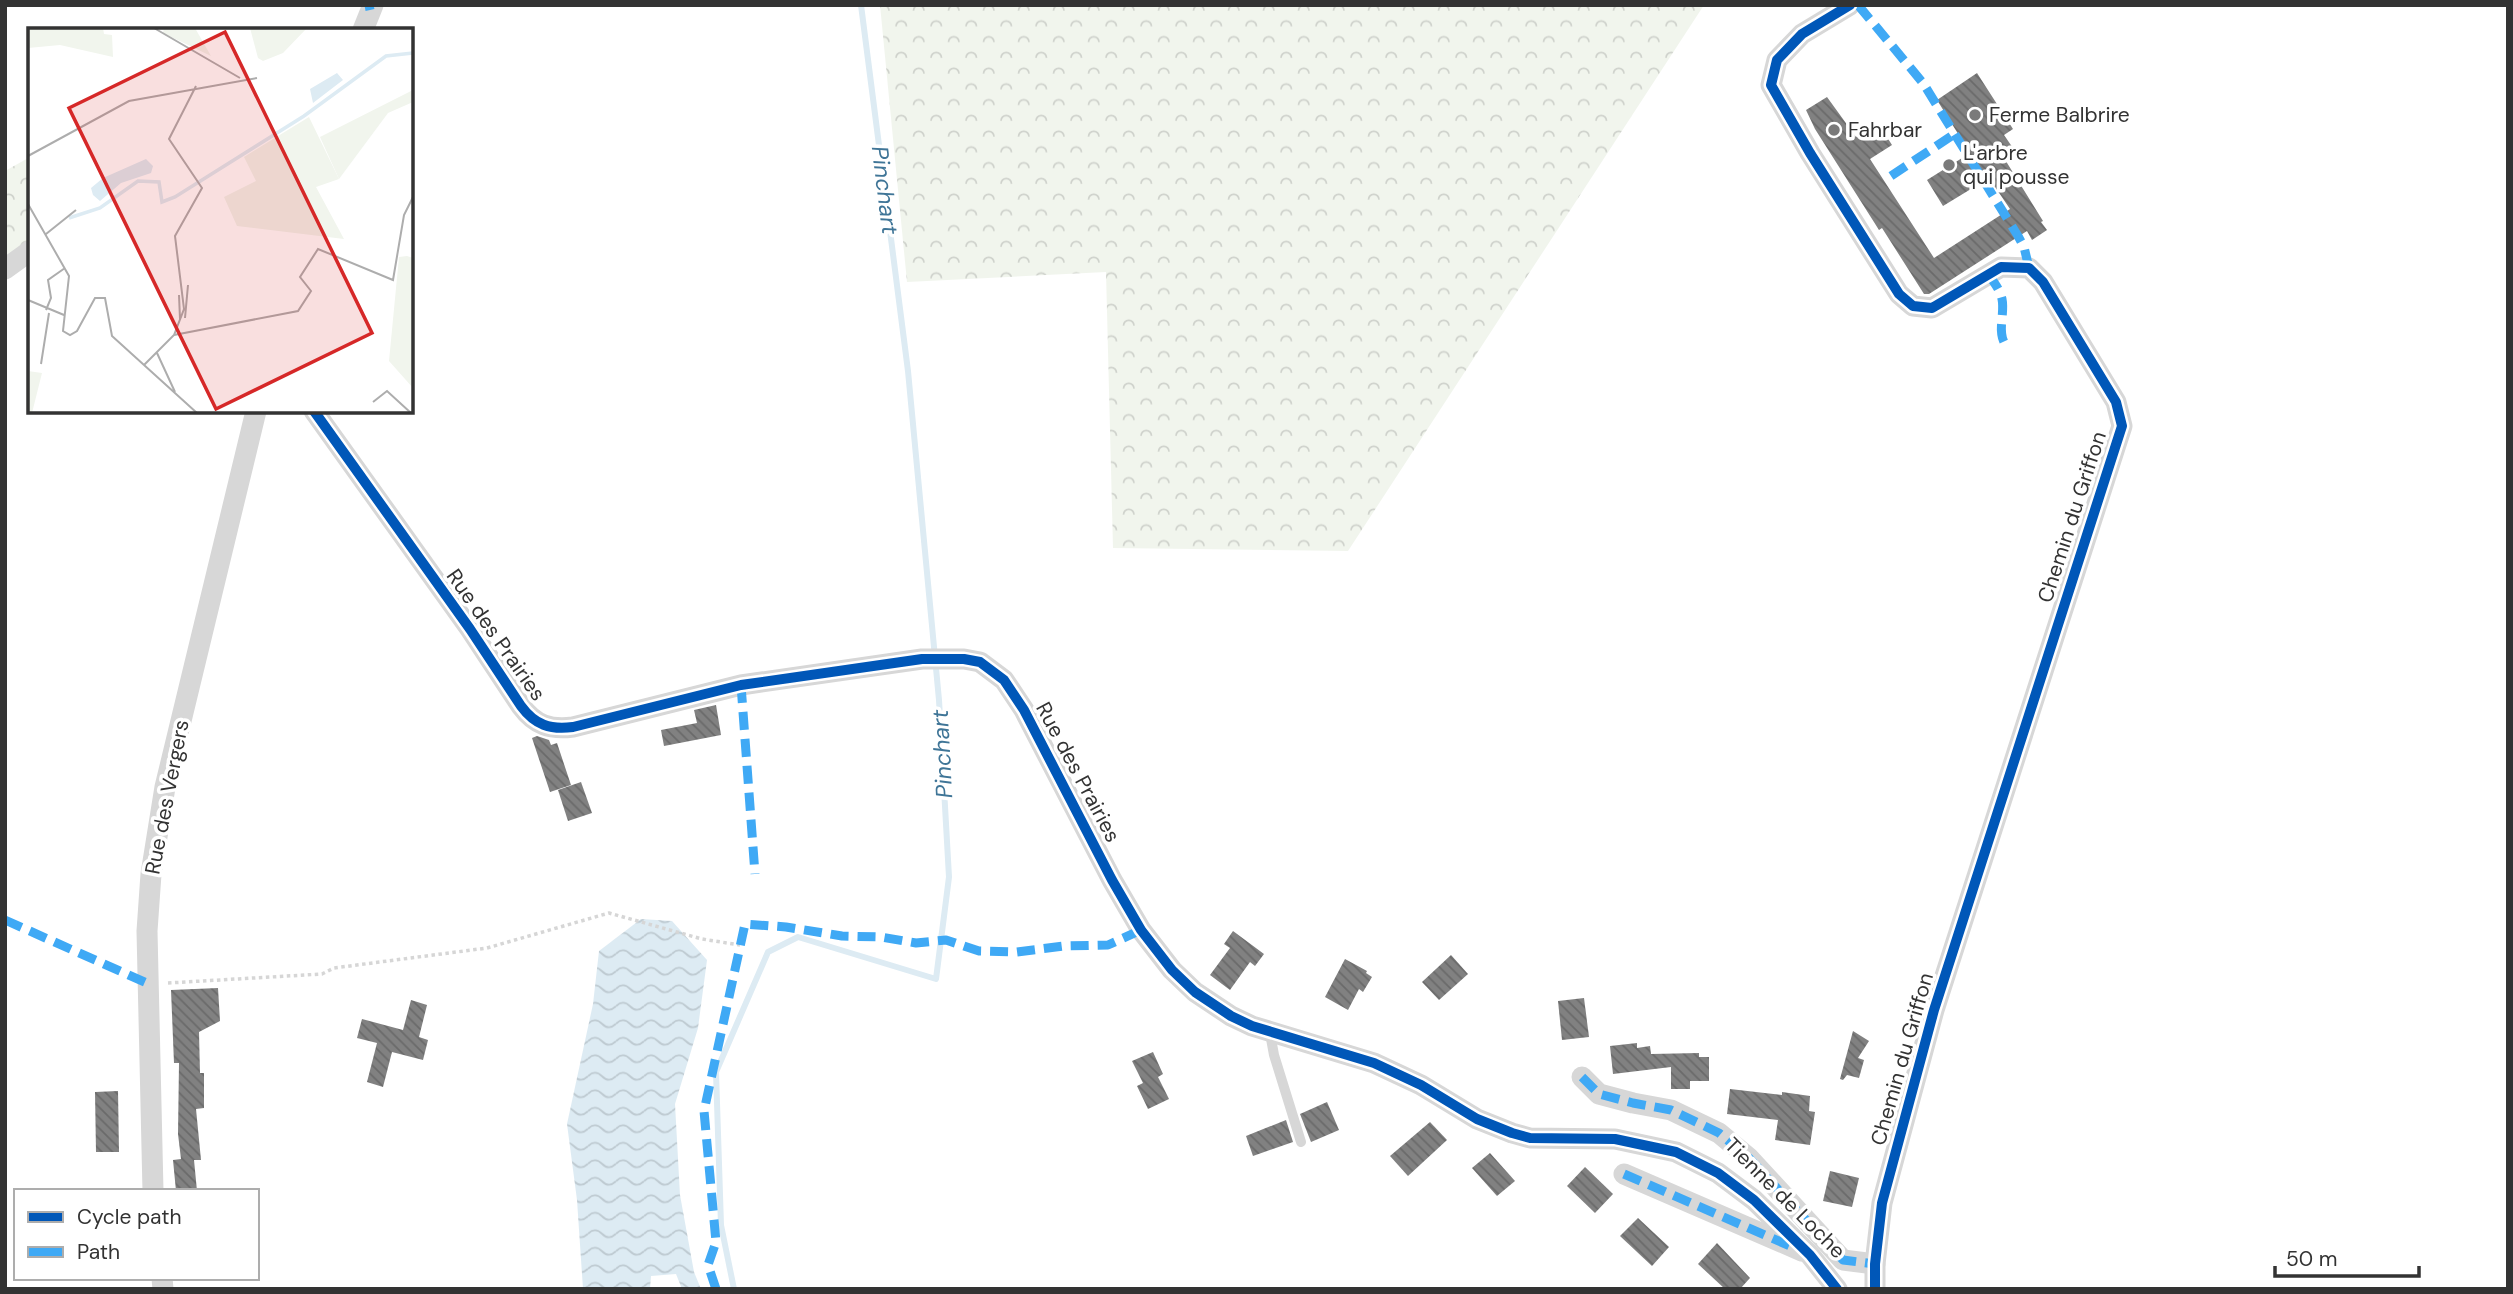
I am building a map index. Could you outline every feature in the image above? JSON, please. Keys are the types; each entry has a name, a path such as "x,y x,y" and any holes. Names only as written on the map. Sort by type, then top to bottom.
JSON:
{"street":[{"name":"Chemin du Griffon","path":"1850,5 1802,34 1777,60 1771,85 1810,153 1899,294 1913,306 1932,308 2001,267 2029,268 2043,282 2116,402 2122,426 1934,1010 1882,1203 1875,1289"},
{"path":"5,269 28,252"},
{"name":"Rue des Vergers","path":"153,1189 148,931 156,832 256,413"},
{"name":"Rue des Prairies","path":"315,413 470,629 521,706 529,717 541,724 551,728 573,727 741,685 932,659 964,659 980,663 997,674 1009,687 1036,732 1112,880 1141,930 1172,970 1195,992 1231,1016 1270,1032 1374,1063 1421,1085 1477,1119 1512,1133 1530,1138 1615,1139 1676,1152 1718,1173 1744,1191 1773,1216 1810,1255 1837,1289"},
{"name":"Tienne de Loche","path":"1582,1077 1599,1094 1671,1110 1719,1133 1749,1158 1843,1260 1875,1264"},
{"path":"1624,1174 1810,1255"}],"lane":[{"path":"1270,1032 1274,1055 1301,1142"}],"path":[{"path":"149,984 322,974 334,968 487,948 609,913 702,939 740,945"}],"green space":[{"path":"880,5 1704,5 1348,551 1113,548 1106,272 907,282"},
{"path":"28,158 28,241 5,259 5,171"}],"water":[{"path":"641,919 672,921 707,960 698,1028 675,1104 680,1195 694,1272 701,1289 682,1289 676,1274 651,1276 650,1289 583,1289 577,1200 567,1124 593,1004 599,951"}],"building":[{"path":"1977,73 2013,129 2004,135 2015,151 2004,158 2047,230 2032,240 2027,231 1929,294 1924,294 1882,228 1879,230 1815,129 1806,110 1827,97 1856,137 1878,123 1892,145 1870,159 1934,258 2010,209 1989,178 1943,206 1927,180 1970,153 1937,100"},
{"path":"716,705 721,735 664,746 661,730 697,723 694,710"},
{"path":"537,736 549,740 551,745 557,743 571,785 550,792 532,738"},
{"path":"581,782 592,813 568,821 558,790"},
{"path":"1233,931 1264,954 1255,966 1250,962 1230,990 1210,975 1230,948 1224,944"},
{"path":"1451,955 1468,974 1439,1000 1422,982"},
{"path":"1345,959 1367,971 1372,977 1363,992 1359,989 1348,1010 1325,997"},
{"path":"218,988 220,1021 199,1032 200,1073 204,1073 204,1108 196,1109 201,1160 194,1160 197,1189 176,1189 173,1160 181,1159 178,1134 179,1063 174,1063 171,990"},
{"path":"1584,998 1589,1037 1562,1040 1558,1001"},
{"path":"411,1000 427,1005 419,1037 428,1040 423,1060 392,1052 383,1087 367,1082 377,1043 357,1038 362,1019 403,1030"},
{"path":"1853,1031 1869,1041 1858,1058 1864,1060 1859,1078 1847,1075 1843,1080 1840,1079"},
{"path":"1637,1043 1637,1048 1650,1046 1651,1054 1699,1053 1699,1057 1709,1057 1709,1081 1690,1081 1690,1089 1671,1089 1671,1067 1613,1074 1610,1046"},
{"path":"1153,1052 1163,1074 1158,1077 1169,1099 1148,1109 1137,1086 1143,1083 1132,1061"},
{"path":"1730,1089 1810,1096 1809,1111 1815,1112 1810,1145 1775,1140 1778,1120 1727,1114"},
{"path":"118,1091 119,1152 96,1152 95,1092"},
{"path":"1327,1102 1339,1130 1311,1142 1300,1114"},
{"path":"1286,1120 1293,1142 1253,1156 1246,1136"},
{"path":"1430,1122 1447,1140 1408,1176 1390,1156"},
{"path":"1490,1153 1515,1181 1497,1196 1472,1168"},
{"path":"1585,1167 1613,1194 1595,1213 1567,1186"},
{"path":"1830,1171 1859,1178 1852,1207 1823,1201"},
{"path":"1638,1218 1669,1247 1652,1266 1620,1236"},
{"path":"1717,1243 1750,1278 1740,1289 1725,1289 1698,1264"}],"waterway":[{"name":"Pinchart","path":"734,1289 721,1225 716,1072 768,952 798,937 936,979 949,877 939,700 908,371 861,5"}],"marked path":[{"path":"369,5 370,10"},
{"path":"1858,5 1923,83 2018,236 2029,268"},
{"path":"1891,176 1956,133"},
{"path":"1988,274 2002,299 2002,334 2005,344"},
{"path":"741,685 755,874"},
{"path":"5,920 149,984"},
{"path":"716,1289 708,1265 716,1242 704,1111 745,924 916,943 946,940 979,951 1017,952 1064,946 1108,945 1141,930"},
{"path":"1582,1077 1599,1094 1671,1110 1719,1133 1749,1158 1843,1260 1875,1264"},
{"path":"1624,1174 1797,1249"}],"cycle path":[{"path":"1850,5 1802,34 1777,60 1771,85 1810,153 1899,294 1913,306 1932,308 2001,267 2029,268 2043,282 2116,402 2122,426 1934,1010 1882,1203 1875,1289"},
{"path":"315,413 470,629 521,706 538,722 550,727 573,727 741,685 922,659 964,659 980,662 1004,680 1024,710 1112,880 1141,930 1172,970 1195,992 1231,1016 1252,1026 1374,1063 1421,1085 1477,1119 1512,1133 1530,1138 1615,1139 1676,1152 1718,1173 1754,1200 1810,1255 1837,1289"}],"place":[{"name":"Ferme Balbrire","path":"1975,115"},
{"name":"Fahrbar","path":"1834,130"},
{"name":"L'arbre qui pousse","path":"1949,165"}]}
